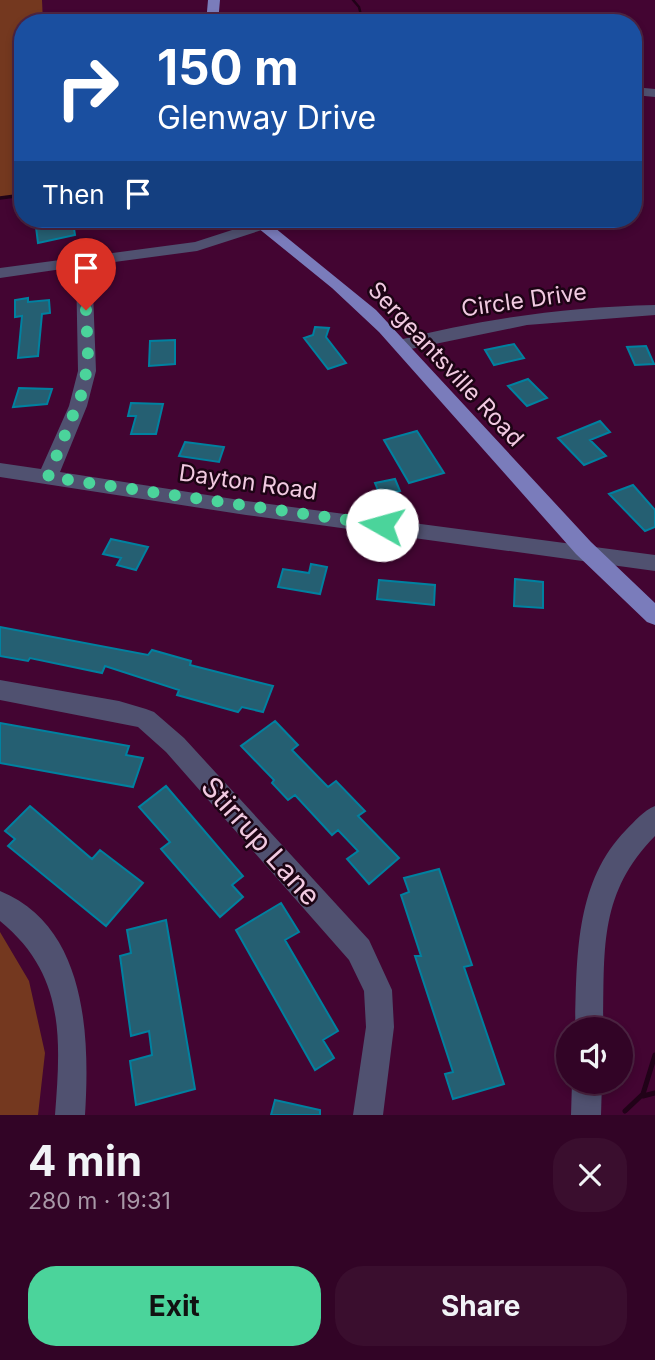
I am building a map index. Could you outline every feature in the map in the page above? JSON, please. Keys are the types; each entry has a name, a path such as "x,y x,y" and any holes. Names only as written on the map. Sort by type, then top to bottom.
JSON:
{"main road":[{"name":"Sergeantsville Road","path":"267,228 328,276 401,345 537,501 589,555 655,616"}],"street":[{"path":"0,274 84,264 207,243 244,228"},
{"path":"48,477 78,406 87,371 84,264"},
{"name":"Circle Drive","path":"401,345 457,331 561,316 655,310"},
{"name":"Dayton Road","path":"0,470 655,563"},
{"name":"Stirrup Lane","path":"0,690 119,711 146,719 175,745 359,950 377,990 380,1027 368,1115"},
{"path":"589,1017 592,934 604,888 615,862 655,818"},
{"path":"0,904 20,918 47,947 69,997 75,1053 70,1115"},
{"path":"586,1115 587,1094"}],"shaded area":[{"path":"0,0 42,0 43,14 14,14 14,196 0,198"},
{"path":"0,932 29,981 45,1053 38,1115 0,1115"}],"building":[{"path":"36,228 74,228 75,235 38,243"},
{"path":"28,298 28,302 49,300 50,313 42,314 38,356 18,358 22,316 15,317 15,300"},
{"path":"315,327 329,328 326,337 346,363 328,369 304,338 313,335"},
{"path":"175,340 175,364 149,366 150,341"},
{"path":"514,344 524,358 494,365 485,350"},
{"path":"646,346 654,364 635,365 627,347"},
{"path":"528,379 547,398 527,406 508,386"},
{"path":"19,388 52,389 47,404 13,407"},
{"path":"131,403 163,404 156,434 131,434 136,416 128,416"},
{"path":"600,421 610,432 590,440 606,456 584,465 558,438"},
{"path":"417,431 444,473 409,483 384,440"},
{"path":"185,442 224,447 219,462 179,456"},
{"path":"395,479 400,491 380,495 375,483"},
{"path":"633,485 655,510 655,527 645,531 609,494"},
{"path":"111,539 148,547 136,570 117,565 121,558 103,554"},
{"path":"311,564 327,567 320,594 278,587 283,569 309,573"},
{"path":"515,579 543,582 543,608 514,606"},
{"path":"379,580 435,585 434,605 377,599"},
{"path":"0,627 148,655 152,650 191,661 190,665 273,686 263,712 242,707 238,712 177,695 179,690 105,666 102,673 30,658 28,661 0,656"},
{"path":"275,721 298,745 292,750 328,787 336,781 365,811 358,816 399,858 369,884 347,859 358,851 338,830 332,835 295,795 288,800 272,783 274,780 241,746"},
{"path":"0,723 129,746 126,755 143,758 133,787 0,763"},
{"path":"166,786 243,876 232,885 243,897 220,917 161,849 170,842 139,807"},
{"path":"30,806 92,859 100,850 143,883 106,926 8,846 15,839 5,831"},
{"path":"439,869 472,965 464,967 504,1084 453,1099 445,1074 453,1072 415,956 421,956 401,895 409,892 404,878"},
{"path":"281,903 299,932 285,940 338,1031 323,1040 334,1058 315,1070 236,930"},
{"path":"166,920 195,1089 136,1105 130,1061 152,1055 149,1031 131,1036 120,956 131,953 127,930"},
{"path":"275,1100 320,1110 320,1115 271,1115"}],"waterway":[{"path":"353,0 361,14"},
{"path":"0,198 14,196"},
{"path":"625,1111 643,1094 655,1055"},
{"path":"643,1096 655,1093"}],"route":[{"path":"86,310 88,356 84,388 48,477 246,508 382,525"}]}
